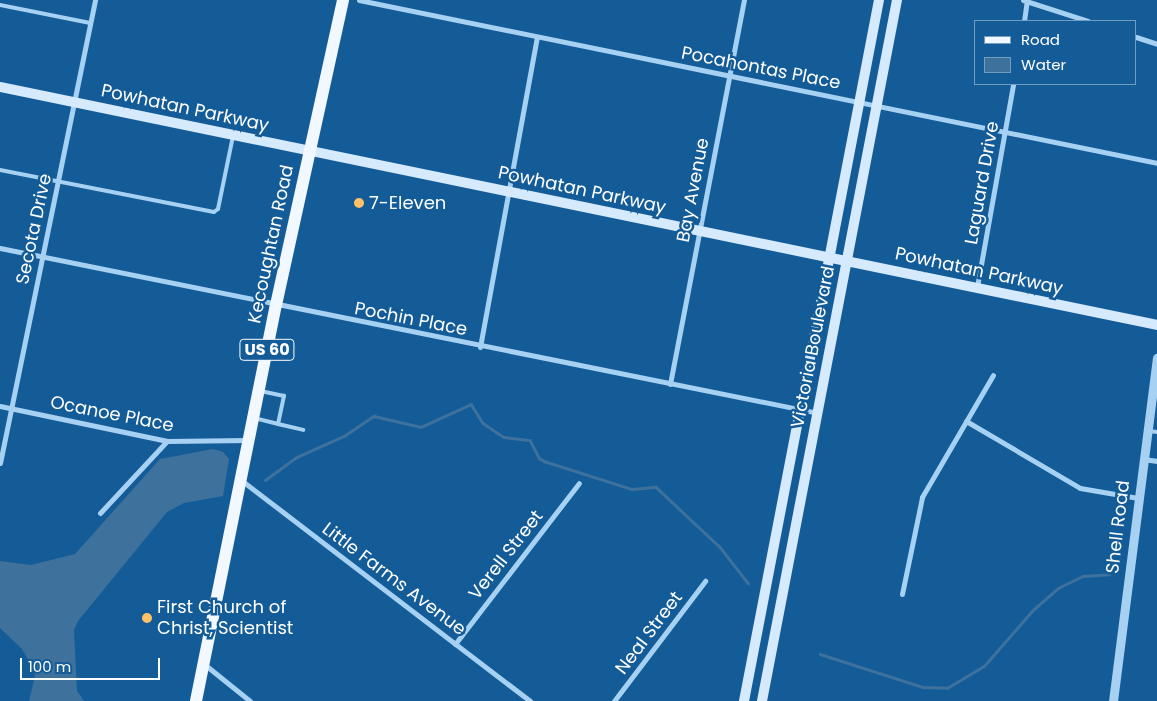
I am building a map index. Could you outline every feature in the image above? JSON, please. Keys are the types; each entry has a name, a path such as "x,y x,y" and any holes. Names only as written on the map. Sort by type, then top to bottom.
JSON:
{"main road":[{"name":"Kecoughtan Road","path":"196,701 276,305 343,0"},
{"name":"Victoria Boulevard","path":"744,701 879,0"},
{"name":"Victoria Boulevard","path":"762,701 897,0"},
{"name":"Powhatan Parkway","path":"0,87 1157,325"}],"street":[{"name":"Secota Drive","path":"0,463 95,0"},
{"name":"Pocahontas Place","path":"359,0 1157,163"},
{"name":"Bay Avenue","path":"670,384 744,0"},
{"path":"1024,20 1026,0 1085,20"},
{"path":"480,347 537,37"},
{"path":"1137,37 1157,44"},
{"name":"Laguard Drive","path":"977,287 1013,85"},
{"name":"Pochin Place","path":"0,248 480,347 818,412"},
{"name":"Shell Road","path":"1113,701 1157,358"},
{"path":"902,594 922,497 993,375"},
{"name":"Ocanoe Place","path":"0,406 167,441 249,440"},
{"path":"966,421 1080,488 1138,498"},
{"path":"100,513 167,441"},
{"path":"1143,460 1157,461"},
{"name":"Little Farms Avenue","path":"241,480 530,701"},
{"name":"Verell Street","path":"455,644 579,483"},
{"name":"Neal Street","path":"614,701 705,582"},
{"path":"204,663 250,701"}],"lane":[{"path":"0,5 90,23"},
{"path":"0,170 214,212 218,209 234,135"},
{"path":"259,390 284,396 278,424"},
{"path":"253,418 304,430"},
{"path":"1147,430 1157,432"}],"water":[{"path":"213,449 223,452 229,459 223,496 184,503 167,512 78,621 74,630 77,691 84,701 29,701 35,676 33,668 22,649 0,628 0,561 31,565 75,554 160,459"}],"waterway":[{"path":"265,480 297,457 344,436 374,416 421,427 471,404 483,423 504,437 530,440 539,458 544,461 632,489 656,487 720,547 748,583"},
{"path":"820,654 923,687 947,688 984,666 1033,610 1058,588 1083,576 1109,574"}],"place":[{"name":"7-Eleven","path":"359,203"},
{"name":"First Church of Christ, Scientist","path":"147,618"}]}
